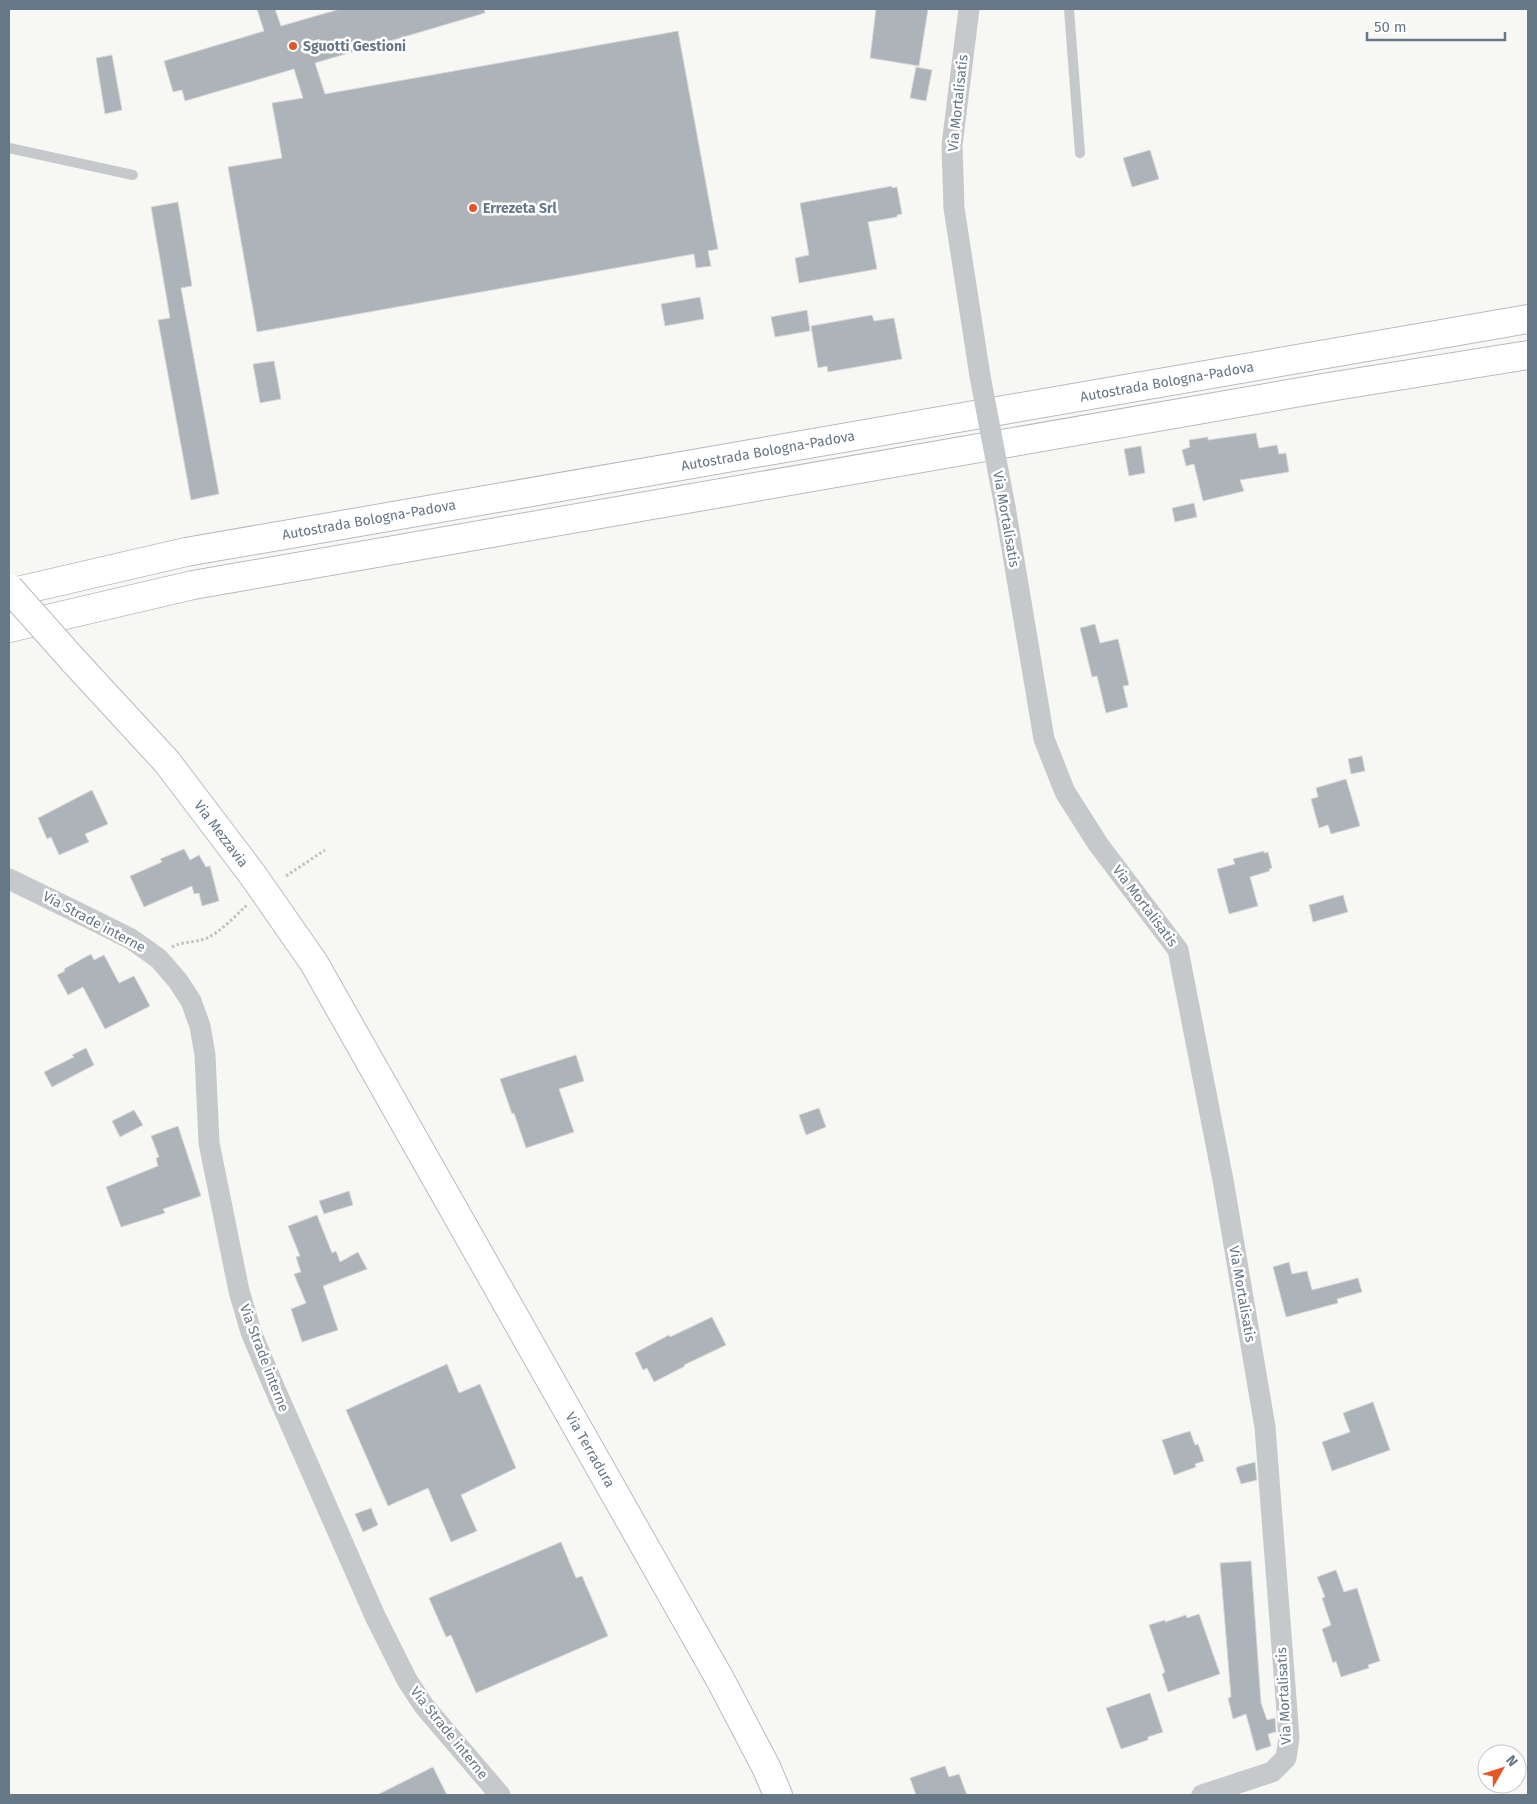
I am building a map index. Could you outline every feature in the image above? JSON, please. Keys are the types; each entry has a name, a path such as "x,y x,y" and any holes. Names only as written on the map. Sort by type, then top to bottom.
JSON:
{"main road":[{"name":"Autostrada Bologna-Padova","path":"9,593 186,552 1528,319"},
{"path":"9,628 193,585 1335,386 1528,355"},
{"name":"Via Mezzavia","path":"9,588 167,762 252,874 314,963 396,1108"},
{"name":"Via Terradura","path":"396,1108 721,1681 766,1767 778,1795"}],"street":[{"name":"Via Mortalisatis","path":"969,9 952,145 954,208 980,376 1044,739 1065,792 1098,844 1178,950 1223,1180 1265,1427 1289,1738 1286,1758 1272,1772 1202,1795"},
{"name":"Via Strade interne","path":"9,879 131,940 158,959 178,981 191,1001 200,1026 205,1054 209,1143 239,1291 251,1332 375,1616 407,1680 424,1706 500,1795"}],"lane":[{"path":"1069,9 1080,153"},
{"path":"9,148 133,175"}],"path":[{"path":"286,876 325,850"},
{"path":"158,959 174,946 197,942 216,933 250,903"}],"building":[{"name":"Errezeta Srl","path":"257,9 275,9 281,26 340,9 484,9 485,13 315,63 325,94 678,31 718,249 708,251 711,266 696,268 694,254 257,332 228,167 282,158 272,103 303,98 294,69 185,101 182,90 173,92 164,61 264,31"},
{"path":"876,9 928,9 919,66 870,58"},
{"path":"112,55 122,110 105,114 96,58"},
{"path":"916,67 932,70 926,101 910,98"},
{"path":"1150,150 1159,179 1132,187 1123,158"},
{"path":"892,186 892,188 897,187 902,214 897,215 897,217 868,222 877,269 799,283 795,258 809,255 800,203"},
{"path":"178,202 192,286 181,288 219,494 191,500 158,320 170,318 151,207"},
{"path":"700,297 704,319 665,326 661,304"},
{"path":"807,310 810,331 775,337 771,317"},
{"path":"872,315 874,321 894,318 902,359 828,372 827,366 818,368 811,326"},
{"path":"274,361 281,399 260,403 253,364"},
{"path":"1256,433 1259,448 1277,445 1279,454 1286,453 1289,472 1240,480 1244,491 1203,501 1194,464 1186,466 1182,450 1190,447 1189,440 1208,437 1208,440"},
{"path":"1141,446 1145,473 1129,476 1124,449"},
{"path":"1194,503 1197,517 1175,522 1172,508"},
{"path":"1095,624 1100,643 1118,639 1129,685 1123,686 1128,707 1106,713 1097,676 1092,677 1080,628"},
{"path":"1362,756 1365,771 1351,774 1348,759"},
{"path":"1346,779 1360,826 1331,834 1328,825 1319,828 1311,799 1318,797 1316,788"},
{"path":"92,790 108,824 85,834 89,842 59,855 51,837 47,839 38,818"},
{"path":"184,849 190,860 199,855 206,867 210,866 219,901 202,906 199,893 194,894 192,886 144,907 130,876 162,862 160,859"},
{"path":"1264,851 1264,853 1268,852 1272,868 1269,869 1270,871 1250,877 1258,906 1229,914 1217,869 1235,864 1233,859"},
{"path":"1343,895 1348,912 1313,922 1309,905"},
{"path":"91,954 94,960 104,955 119,983 134,976 150,1006 105,1029 83,987 68,995 57,975"},
{"path":"86,1048 94,1065 52,1087 44,1072 74,1057 72,1055"},
{"path":"576,1055 584,1081 559,1089 574,1132 526,1148 500,1079"},
{"path":"819,1108 826,1127 806,1135 799,1115"},
{"path":"134,1110 143,1125 120,1137 112,1121"},
{"path":"178,1126 201,1196 163,1209 165,1213 121,1227 106,1187 158,1166 156,1158 159,1157 151,1136"},
{"path":"349,1191 353,1205 324,1214 319,1201"},
{"path":"317,1215 332,1253 336,1251 340,1262 358,1252 367,1269 323,1286 338,1330 302,1342 291,1309 306,1303 294,1274 301,1272 296,1257 300,1256 288,1226"},
{"path":"1289,1262 1292,1274 1307,1271 1312,1290 1358,1278 1362,1292 1337,1299 1338,1303 1286,1317 1273,1267"},
{"path":"712,1317 726,1345 654,1382 647,1368 643,1370 635,1353 669,1335 670,1337"},
{"path":"447,1364 459,1393 480,1384 516,1468 461,1495 477,1531 451,1542 428,1488 388,1506 346,1410"},
{"path":"1373,1402 1390,1450 1332,1471 1322,1442 1350,1432 1343,1413"},
{"path":"1190,1431 1195,1445 1198,1444 1204,1461 1195,1464 1196,1467 1174,1475 1162,1440"},
{"path":"1255,1462 1257,1480 1241,1484 1237,1467"},
{"path":"371,1508 378,1525 363,1532 355,1514"},
{"path":"561,1542 576,1578 582,1576 608,1636 476,1693 451,1635 446,1637 429,1598"},
{"path":"1251,1561 1261,1703 1267,1720 1275,1718 1276,1732 1268,1734 1271,1746 1256,1751 1246,1714 1233,1719 1228,1698 1231,1697 1220,1563"},
{"path":"1336,1570 1344,1592 1357,1588 1380,1661 1368,1665 1369,1668 1341,1677 1336,1661 1333,1663 1322,1629 1331,1625 1322,1598 1325,1597 1317,1577"},
{"path":"1199,1614 1220,1674 1168,1692 1162,1674 1165,1672 1149,1625 1186,1615 1187,1618"},
{"path":"1150,1693 1163,1732 1148,1737 1148,1740 1121,1749 1106,1708"},
{"path":"945,1766 949,1777 959,1774 967,1795 916,1795 910,1778"},
{"path":"433,1767 447,1795 377,1795"}],"place":[{"name":"Sguotti Gestioni","path":"293,46"},
{"name":"Errezeta Srl","path":"473,208"}]}
